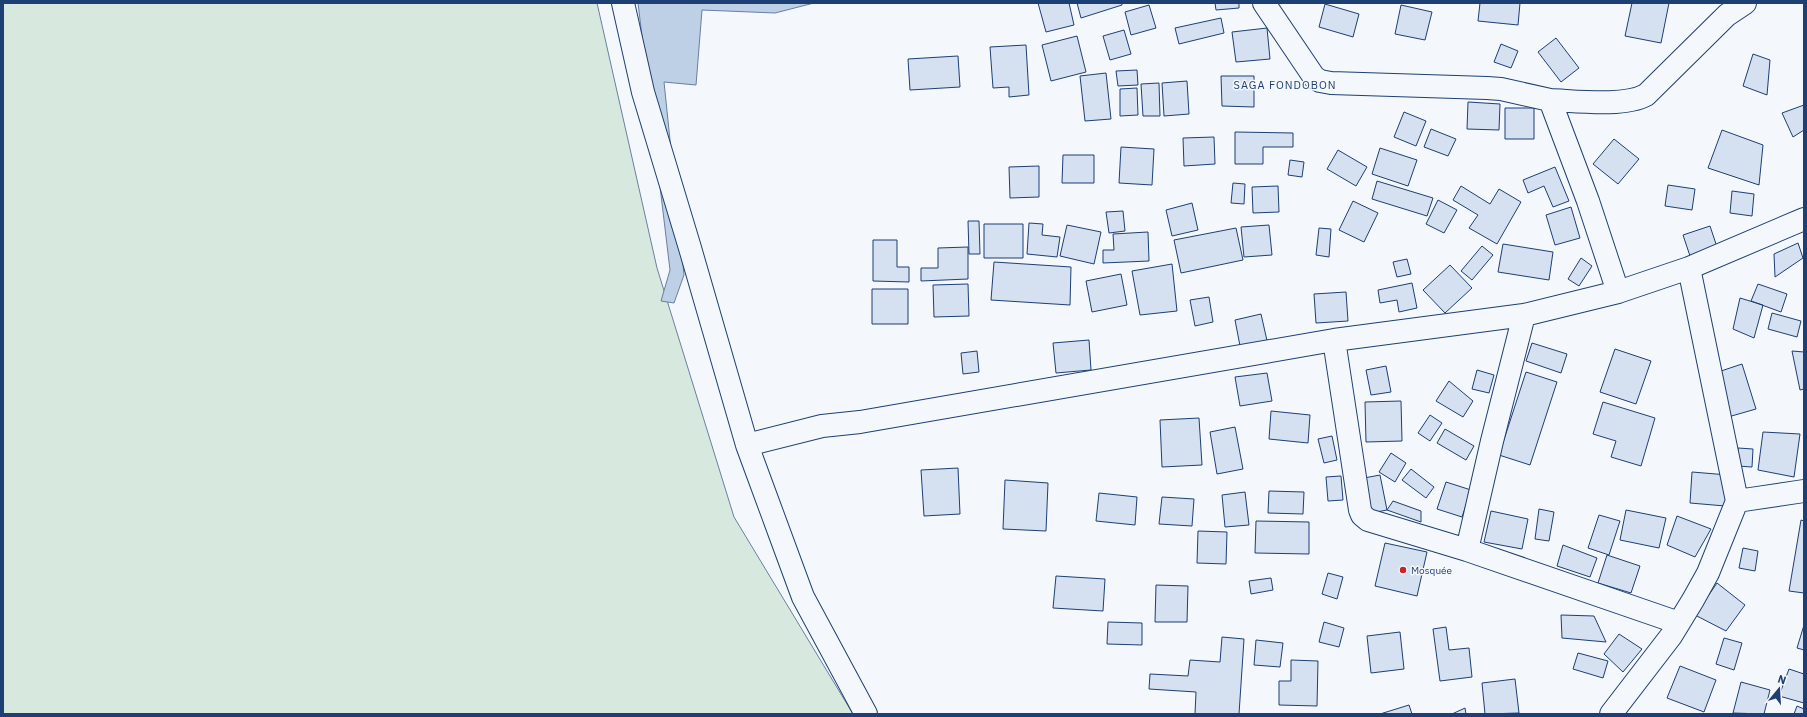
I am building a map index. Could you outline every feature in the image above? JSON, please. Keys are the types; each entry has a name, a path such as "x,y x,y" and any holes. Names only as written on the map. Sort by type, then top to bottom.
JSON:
{"street":[{"path":"623,3 644,92 747,445 804,597 866,714"},
{"path":"1264,3 1309,70 1320,81 1325,83 1487,88 1501,89 1550,100 1609,102 1638,99 1646,95 1727,15 1742,4"},
{"path":"1550,100 1588,201 1618,292"},
{"path":"747,445 822,426 860,422 1334,340 1524,315 1618,292 1689,268 1804,219"},
{"path":"1611,714 1679,623 1708,573 1737,501 1689,268"},
{"path":"1467,550 1492,440 1524,315"},
{"path":"1334,340 1362,515 1368,520 1467,550 1679,623"},
{"path":"1737,501 1804,491"}],"shaded area":[{"path":"3,3 597,3 657,268 734,517 853,714 3,714"}],"water":[{"path":"638,3 814,3 775,13 702,10 696,85 664,82 684,275 674,303 661,301 670,270"}],"building":[{"path":"1038,3 1069,3 1074,25 1046,32"},
{"path":"1077,3 1122,3 1122,5 1081,18"},
{"path":"1215,3 1239,3 1239,8 1216,10"},
{"path":"1480,3 1520,3 1518,25 1478,21"},
{"path":"1632,3 1669,3 1661,43 1625,36"},
{"path":"1325,4 1359,14 1353,37 1319,27"},
{"path":"1149,5 1156,28 1131,35 1125,12"},
{"path":"1401,5 1432,12 1425,40 1395,34"},
{"path":"1221,18 1224,33 1179,44 1175,28"},
{"path":"1267,28 1270,59 1236,62 1232,32"},
{"path":"1124,30 1131,54 1110,60 1103,36"},
{"path":"1077,36 1086,72 1051,81 1042,45"},
{"path":"1556,38 1579,68 1561,82 1538,52"},
{"path":"1501,44 1518,51 1511,68 1494,62"},
{"path":"1026,45 1029,95 1009,97 1009,87 993,88 990,47"},
{"path":"1753,54 1770,60 1767,95 1743,86"},
{"path":"958,56 960,87 910,90 908,59"},
{"path":"1137,70 1138,85 1118,86 1116,71"},
{"path":"1106,73 1111,119 1085,121 1080,76"},
{"path":"1221,76 1254,76 1254,107 1222,106"},
{"path":"1187,81 1189,114 1164,116 1162,83"},
{"path":"1159,83 1160,116 1143,116 1141,84"},
{"path":"1137,88 1138,115 1120,116 1120,89"},
{"path":"1468,102 1500,104 1499,130 1467,129"},
{"path":"1804,105 1804,130 1793,137 1782,113"},
{"path":"1505,108 1534,108 1534,139 1505,139"},
{"path":"1404,112 1426,121 1416,146 1394,137"},
{"path":"1431,129 1456,139 1448,156 1424,147"},
{"path":"1722,130 1763,145 1759,185 1708,168"},
{"path":"1235,132 1293,133 1293,147 1263,147 1263,164 1235,164"},
{"path":"1214,137 1215,164 1184,166 1183,138"},
{"path":"1614,139 1639,159 1618,184 1593,164"},
{"path":"1121,147 1154,149 1152,185 1119,183"},
{"path":"1380,148 1417,160 1408,186 1372,174"},
{"path":"1338,150 1367,167 1356,186 1327,169"},
{"path":"1063,155 1094,155 1094,183 1062,183"},
{"path":"1290,160 1304,162 1302,177 1288,175"},
{"path":"1039,166 1039,197 1010,198 1009,167"},
{"path":"1555,167 1569,201 1553,207 1544,186 1528,193 1523,180"},
{"path":"1377,181 1433,198 1427,216 1372,199"},
{"path":"1233,183 1245,184 1244,204 1231,203"},
{"path":"1668,185 1695,189 1692,210 1665,206"},
{"path":"1278,186 1279,212 1253,213 1252,187"},
{"path":"1461,186 1490,204 1499,189 1521,202 1497,244 1469,228 1478,215 1453,200"},
{"path":"1732,191 1754,194 1752,216 1730,213"},
{"path":"1438,200 1457,210 1444,233 1426,224"},
{"path":"1353,201 1378,213 1364,242 1339,230"},
{"path":"1192,203 1198,230 1172,236 1166,210"},
{"path":"1571,207 1580,238 1555,245 1546,215"},
{"path":"1123,211 1125,231 1109,233 1106,212"},
{"path":"968,221 979,221 980,254 969,254"},
{"path":"1029,223 1043,224 1042,235 1060,237 1057,257 1027,254"},
{"path":"984,224 1023,224 1023,258 984,258"},
{"path":"1067,225 1101,232 1094,264 1060,256"},
{"path":"1269,225 1272,255 1244,257 1241,227"},
{"path":"1710,226 1719,253 1692,262 1683,235"},
{"path":"1236,228 1243,260 1181,273 1174,240"},
{"path":"1319,228 1331,229 1329,257 1316,255"},
{"path":"1148,232 1149,261 1103,263 1103,250 1114,250 1113,234"},
{"path":"873,240 897,240 897,267 909,267 909,282 873,281"},
{"path":"1798,243 1803,258 1775,277 1774,254"},
{"path":"1503,244 1553,252 1549,280 1498,272"},
{"path":"1482,246 1493,255 1472,280 1461,271"},
{"path":"968,247 968,279 921,281 921,268 938,268 938,248"},
{"path":"1581,258 1592,266 1579,286 1568,279"},
{"path":"1407,259 1411,274 1397,277 1393,262"},
{"path":"994,262 1071,267 1070,305 991,300"},
{"path":"1172,264 1177,311 1140,315 1132,271"},
{"path":"1450,265 1472,288 1445,313 1423,290"},
{"path":"1121,274 1127,305 1092,312 1086,281"},
{"path":"1412,283 1417,308 1399,312 1397,300 1380,303 1378,290"},
{"path":"968,284 969,316 934,317 933,285"},
{"path":"1758,284 1787,294 1781,312 1751,301"},
{"path":"872,289 908,289 908,324 872,324"},
{"path":"1346,292 1348,321 1316,323 1314,294"},
{"path":"1209,297 1213,322 1195,326 1190,300"},
{"path":"1740,298 1763,305 1754,338 1733,329"},
{"path":"1772,313 1801,321 1797,337 1768,329"},
{"path":"1261,314 1268,345 1241,351 1235,320"},
{"path":"1089,340 1091,370 1056,373 1053,343"},
{"path":"1532,343 1567,354 1561,373 1526,361"},
{"path":"1615,349 1651,361 1636,404 1600,392"},
{"path":"977,351 979,372 963,374 961,353"},
{"path":"1792,351 1804,352 1804,389 1800,390"},
{"path":"1742,364 1756,409 1728,417 1715,373"},
{"path":"1386,366 1391,392 1371,395 1366,370"},
{"path":"1477,370 1494,375 1489,393 1472,389"},
{"path":"1526,372 1557,382 1530,465 1499,455"},
{"path":"1267,373 1272,401 1240,406 1235,377"},
{"path":"1449,381 1473,401 1463,417 1436,401"},
{"path":"1401,401 1402,441 1366,442 1365,402"},
{"path":"1603,402 1655,418 1641,466 1611,457 1616,441 1593,434"},
{"path":"1271,411 1310,415 1308,443 1269,439"},
{"path":"1430,415 1442,423 1430,441 1418,433"},
{"path":"1199,418 1202,465 1162,467 1160,420"},
{"path":"1235,427 1243,469 1217,474 1210,432"},
{"path":"1445,429 1474,446 1466,460 1437,443"},
{"path":"1763,432 1800,434 1794,477 1758,470"},
{"path":"1332,436 1337,460 1324,463 1318,439"},
{"path":"1738,448 1753,449 1752,467 1737,466"},
{"path":"1391,453 1406,463 1395,482 1379,472"},
{"path":"958,468 960,514 924,516 921,470"},
{"path":"1411,469 1434,487 1426,498 1402,480"},
{"path":"1692,472 1728,475 1725,506 1690,503"},
{"path":"1380,475 1387,510 1371,513 1364,478"},
{"path":"1341,476 1343,500 1328,501 1326,477"},
{"path":"1005,480 1048,483 1046,531 1003,529"},
{"path":"1446,482 1471,490 1462,517 1437,509"},
{"path":"1269,491 1304,492 1303,514 1268,513"},
{"path":"1245,492 1249,525 1225,527 1222,495"},
{"path":"1099,493 1137,497 1135,525 1096,521"},
{"path":"1162,497 1194,499 1192,526 1159,524"},
{"path":"1393,501 1421,511 1421,522 1387,510"},
{"path":"1539,509 1554,512 1549,541 1535,539"},
{"path":"1626,510 1666,518 1659,548 1620,540"},
{"path":"1491,511 1528,519 1522,549 1484,542"},
{"path":"1599,515 1620,521 1609,555 1588,548"},
{"path":"1677,516 1711,529 1695,557 1667,545"},
{"path":"1801,520 1804,521 1804,593 1789,591"},
{"path":"1256,521 1309,522 1309,554 1255,553"},
{"path":"1198,531 1227,532 1226,564 1197,563"},
{"path":"1385,543 1427,552 1417,596 1375,586"},
{"path":"1563,545 1597,558 1590,577 1557,566"},
{"path":"1743,548 1758,551 1755,571 1739,568"},
{"path":"1607,555 1640,566 1631,593 1598,583"},
{"path":"1328,573 1343,577 1337,599 1322,594"},
{"path":"1056,576 1105,579 1103,611 1053,608"},
{"path":"1271,578 1273,590 1251,594 1249,581"},
{"path":"1717,583 1745,605 1726,631 1695,615"},
{"path":"1156,585 1188,586 1187,622 1155,622"},
{"path":"1561,615 1594,616 1606,642 1562,638"},
{"path":"1108,622 1142,623 1142,645 1107,644"},
{"path":"1324,622 1344,628 1339,647 1319,642"},
{"path":"1804,625 1804,650 1797,648"},
{"path":"1446,627 1449,650 1469,648 1472,677 1440,681 1433,629"},
{"path":"1400,632 1404,669 1371,673 1367,636"},
{"path":"1619,634 1642,649 1623,672 1604,654"},
{"path":"1222,637 1244,639 1239,714 1195,714 1196,692 1149,689 1150,674 1188,676 1190,660 1220,662"},
{"path":"1724,638 1742,643 1734,670 1716,664"},
{"path":"1256,640 1283,643 1280,667 1254,665"},
{"path":"1578,653 1608,661 1603,678 1573,669"},
{"path":"1291,660 1318,661 1317,706 1279,705 1279,681 1291,681"},
{"path":"1680,666 1716,680 1704,712 1667,698"},
{"path":"1789,669 1804,674 1804,703 1779,696"},
{"path":"1515,679 1519,713 1485,714 1482,683"},
{"path":"1741,682 1770,690 1764,714 1733,713"},
{"path":"1409,705 1412,714 1380,714"},
{"path":"1797,706 1804,709 1804,714 1794,714"},
{"path":"1465,708 1466,714 1452,714"}],"place":[{"name":"Mosquée","path":"1403,570"}],"district":[{"name":"SAGA FONDOBON","path":"1285,85"}]}
